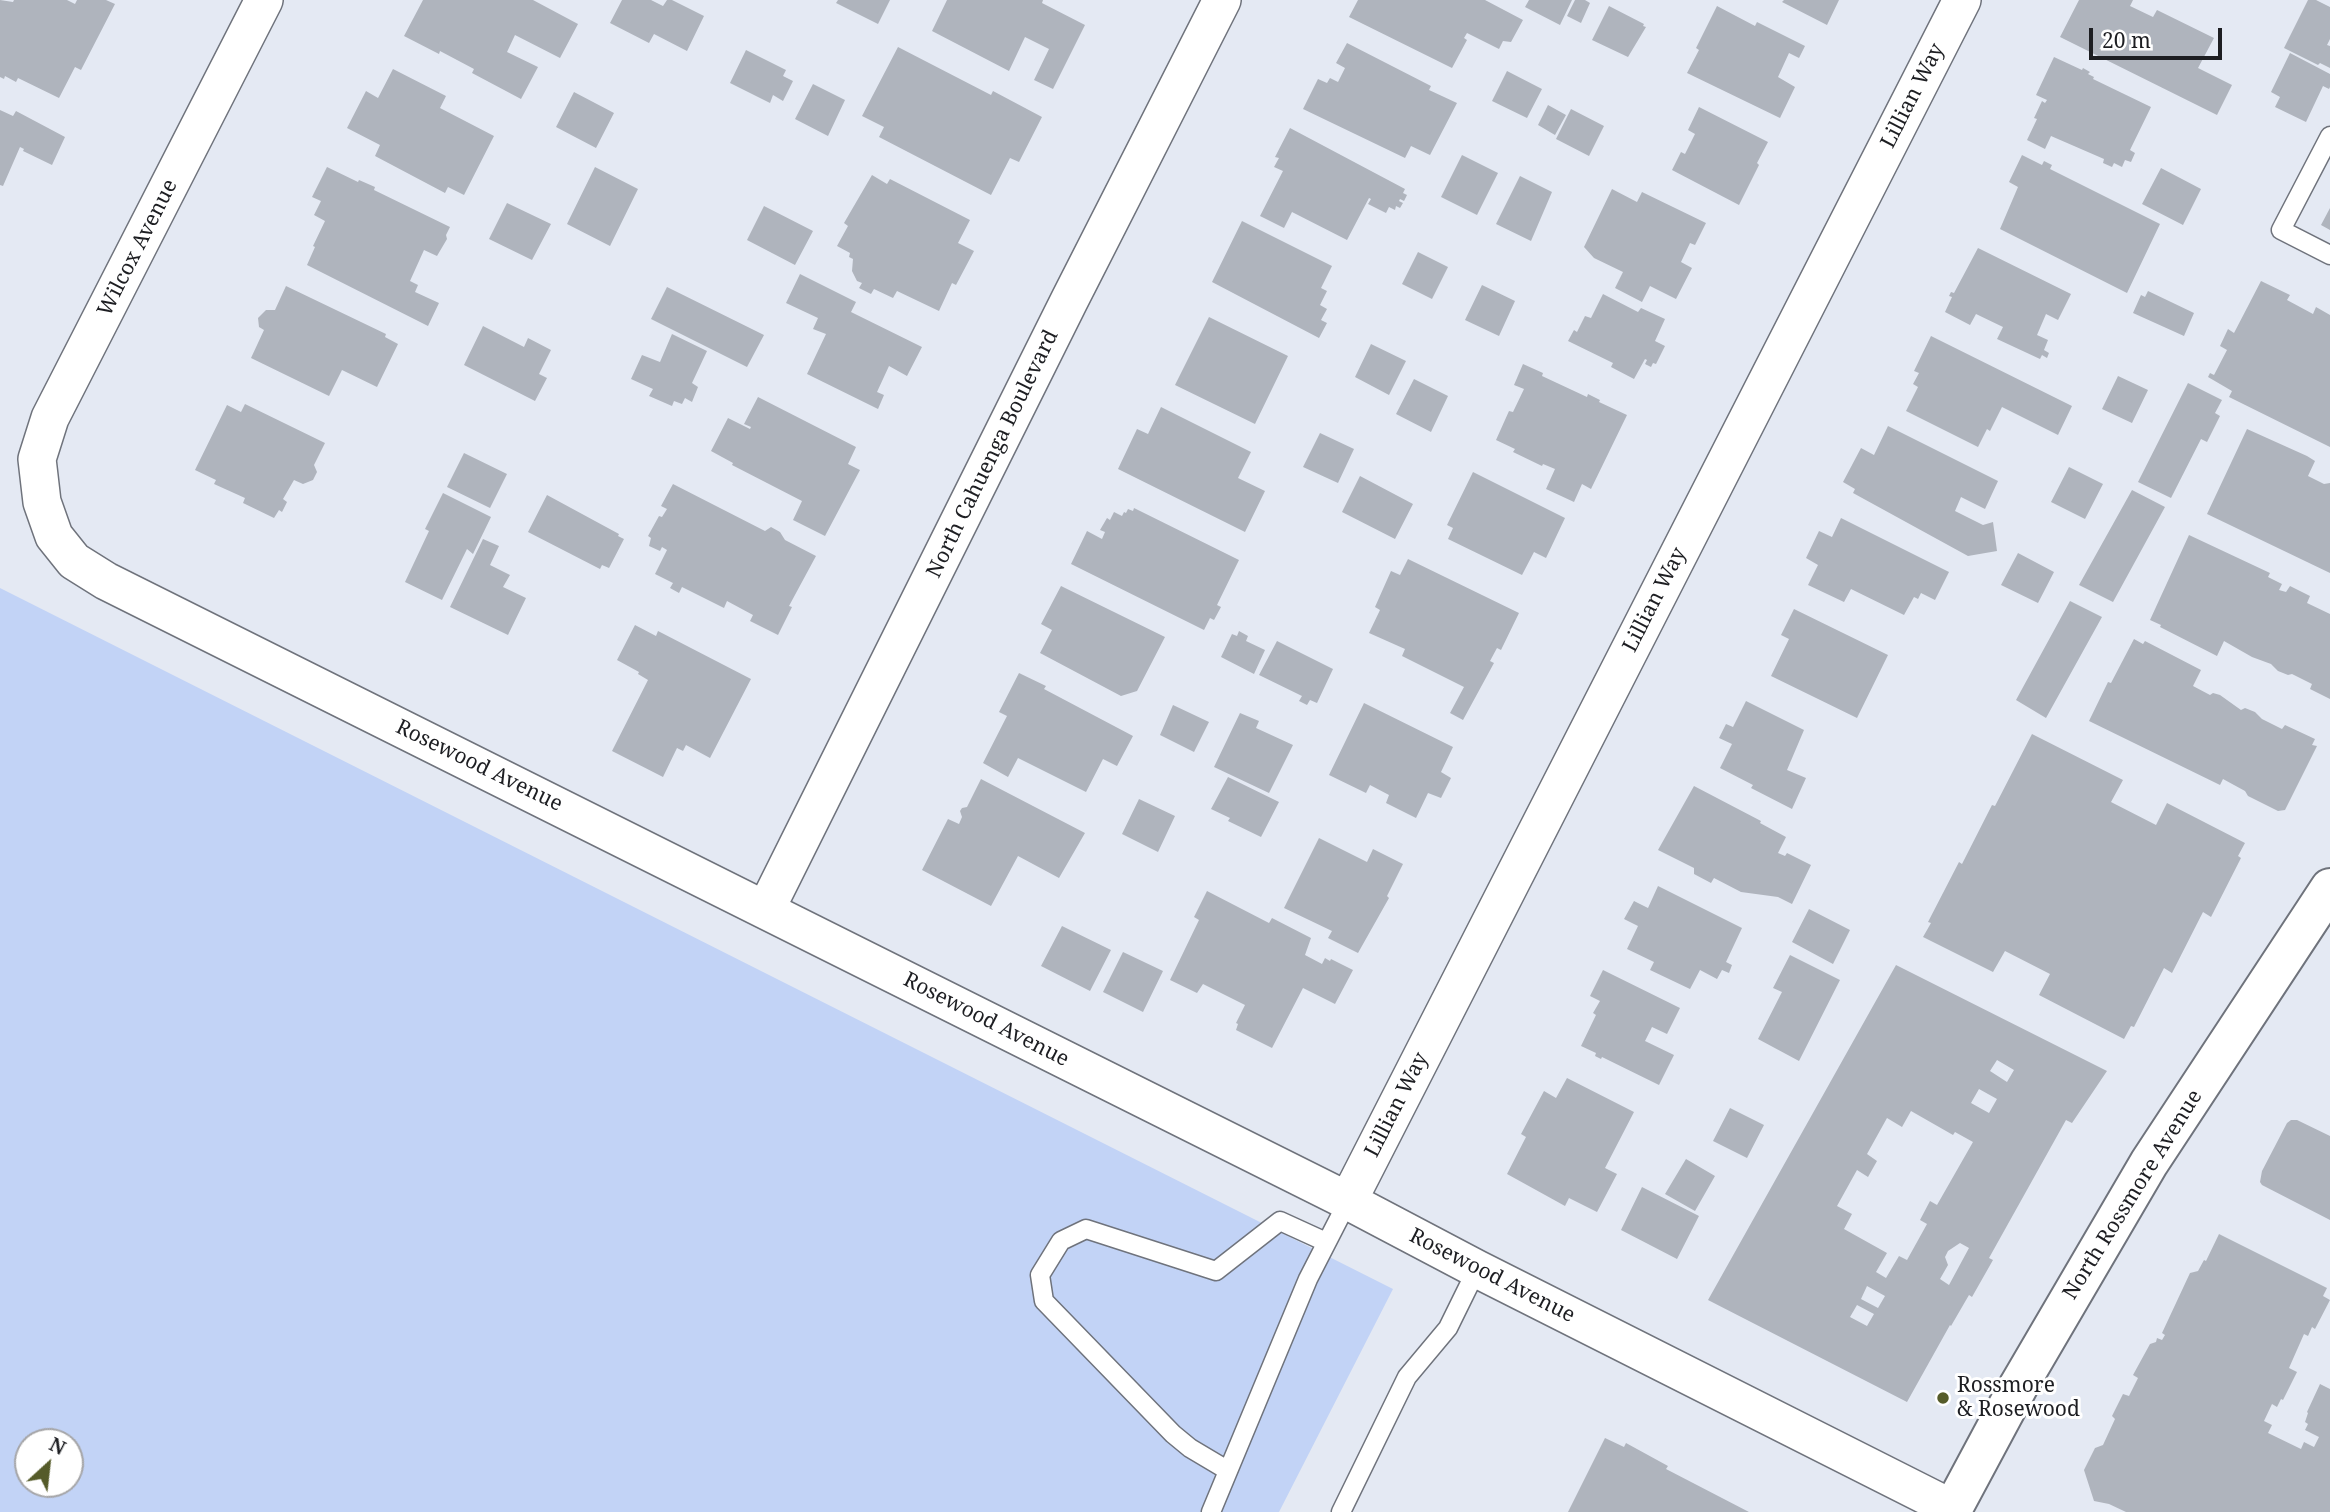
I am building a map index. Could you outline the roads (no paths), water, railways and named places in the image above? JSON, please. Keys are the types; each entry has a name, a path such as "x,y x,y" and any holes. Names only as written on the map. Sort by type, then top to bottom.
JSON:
{"main road":[{"name":"North Rossmore Avenue","path":"1954,1511 2019,1385 2150,1163 2330,888"}],"street":[{"name":"Wilcox Avenue","path":"42,502 37,459 50,418 264,0"},
{"name":"North Cahuenga Boulevard","path":"766,909 1062,314 1222,0"},
{"name":"Lillian Way","path":"1348,1201 1962,0"},
{"name":"Rosewood Avenue","path":"42,502 54,536 74,561 106,581 1348,1201 1954,1511"}],"lane":[{"path":"2330,136 2281,230 2330,255"},
{"path":"1211,1512 1326,1242 1348,1201"},
{"path":"1227,1470 1190,1448 1173,1434 1044,1301 1040,1275 1061,1241 1086,1229 1216,1271 1280,1221 1326,1242"},
{"path":"1341,1512 1407,1377 1448,1328 1477,1269"}],"place":[{"name":"Rossmore & Rosewood","path":"1943,1398"}]}
